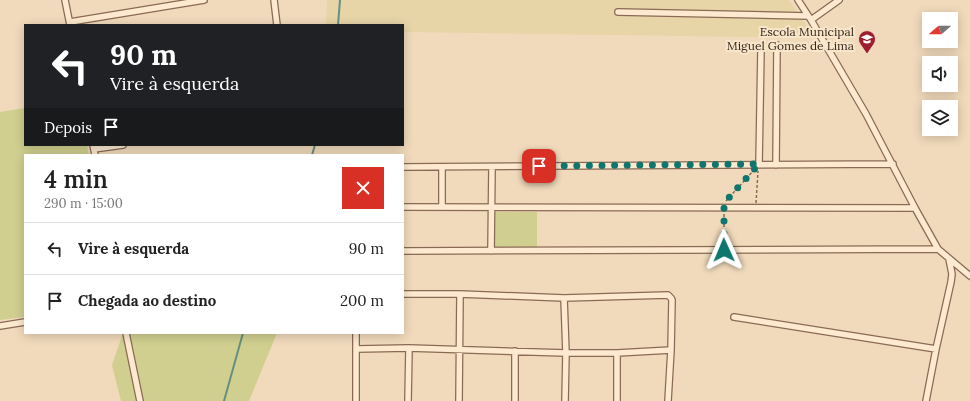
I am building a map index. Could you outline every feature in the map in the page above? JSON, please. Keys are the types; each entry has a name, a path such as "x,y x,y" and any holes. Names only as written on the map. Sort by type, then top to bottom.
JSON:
{"street":[{"path":"65,0 70,23 204,0"},
{"path":"274,0 277,24"},
{"path":"798,0 866,114 938,249 970,276"},
{"path":"618,12 809,18 839,0"},
{"path":"776,165 777,45"},
{"path":"759,164 761,49"},
{"path":"94,150 117,146"},
{"path":"404,167 892,164"},
{"path":"442,167 442,207"},
{"path":"491,250 492,167"},
{"path":"404,207 915,208"},
{"path":"404,251 938,249"},
{"path":"926,401 951,282 952,274 949,259"},
{"path":"404,294 460,294 564,298 668,295 672,300 668,401"},
{"path":"459,401 460,294"},
{"path":"564,298 566,353 565,401"},
{"path":"734,317 936,349"},
{"path":"0,326 24,322"},
{"path":"126,334 140,401"},
{"path":"356,334 356,401"},
{"path":"356,349 409,348 566,353 671,350"},
{"path":"408,401 409,348"},
{"path":"515,351 515,401"},
{"path":"617,352 617,401"}],"path":[{"path":"724,250 724,208 726,201 759,164"},
{"path":"755,208 759,164"}],"shaded area":[{"path":"327,0 789,0 815,38 404,32 404,24 326,24"},
{"path":"24,108 24,146 87,146 89,154 24,154 24,317 0,320 0,112"},
{"path":"495,212 537,212 537,247 495,247"},
{"path":"123,334 277,334 249,401 121,401 112,365"}],"waterway":[{"path":"338,24 340,0"},
{"path":"312,154 315,146"},
{"path":"224,401 243,334"}],"place":[{"name":"Escola Municipal Miguel Gomes de Lima","path":"867,54"}],"route":[{"path":"539,166 759,164 726,201 724,208 724,250"}]}
